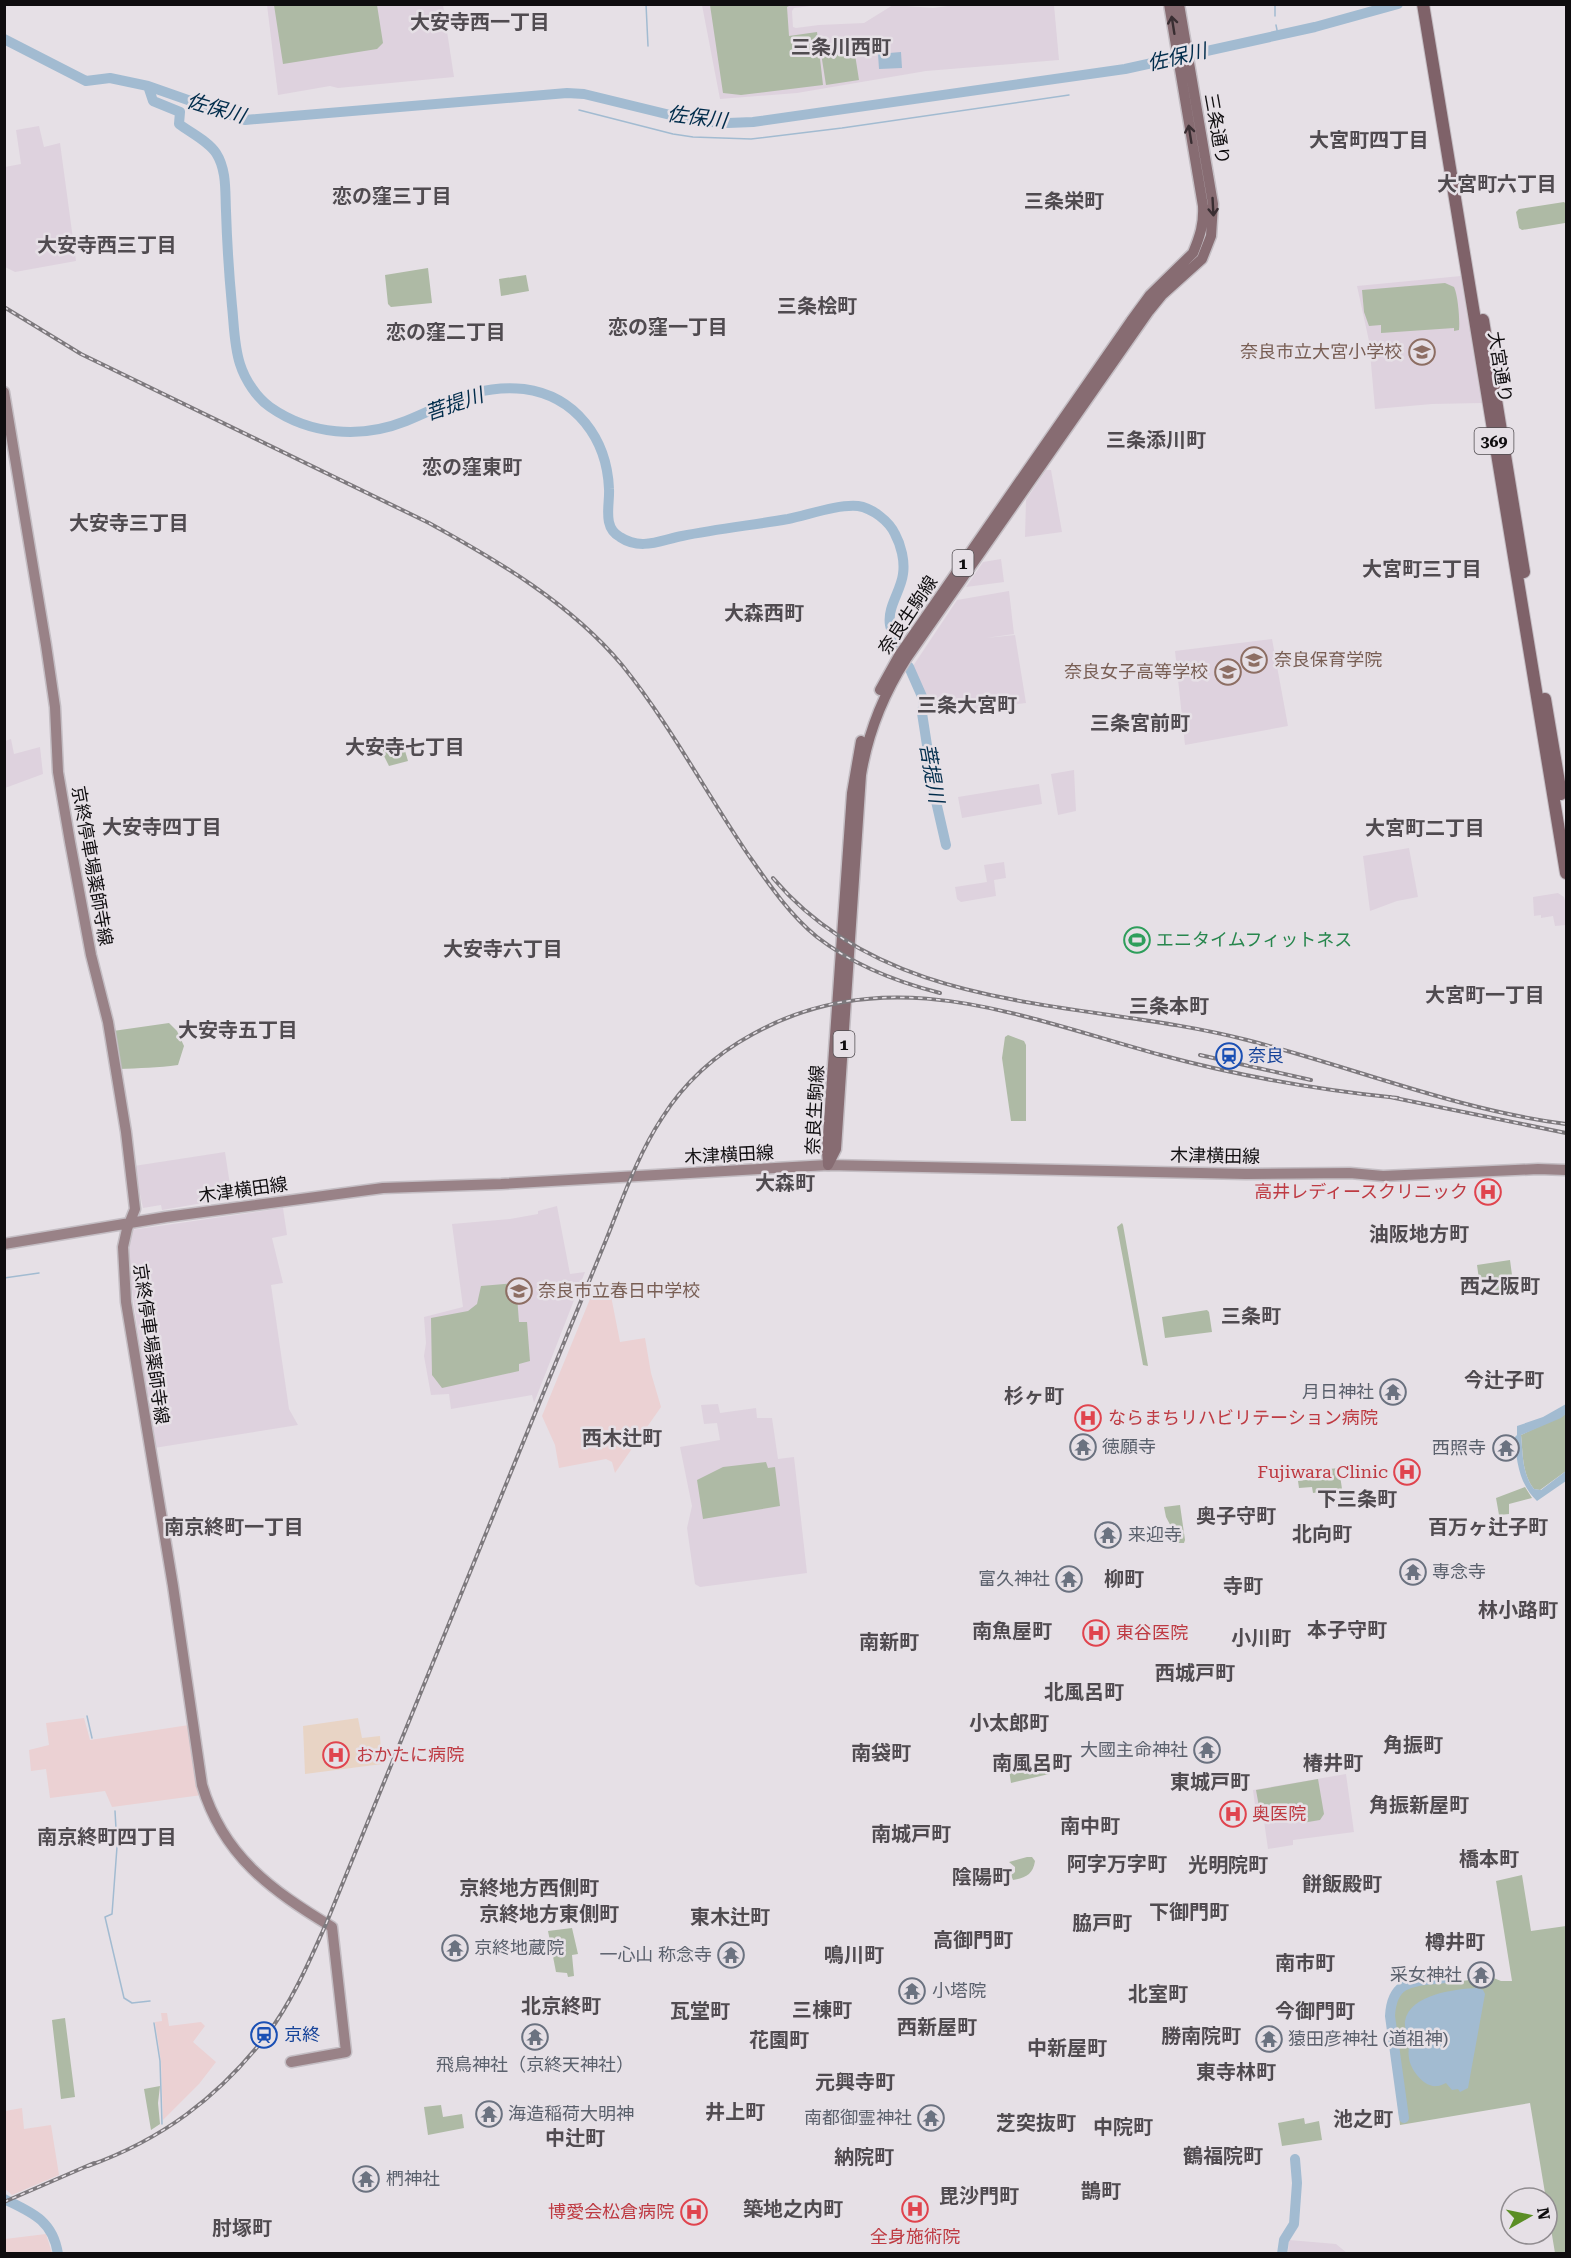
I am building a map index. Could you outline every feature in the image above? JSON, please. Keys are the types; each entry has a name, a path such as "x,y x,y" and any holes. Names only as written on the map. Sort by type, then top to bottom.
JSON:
{"highway":[{"name":"大宮通り","path":"1426,6 1566,828"},
{"name":"大宮通り","path":"1426,6 1566,873"}],"main road":[{"name":"三条通り","path":"1169,4 1181,46"},
{"name":"三条通り","path":"1179,4 1184,68 1213,204 1211,237 1197,256"},
{"name":"奈良生駒線","path":"828,1165 837,1149 861,775 875,717 906,659 1149,311 1197,256"},
{"name":"京終停車場薬師寺線","path":"4,392 55,707 58,772 91,955 108,1022 126,1132 135,1209 123,1247 126,1302 173,1586 202,1785 210,1811 220,1829 247,1865 296,1906 332,1927 346,2052 291,2062"},
{"name":"木津横田線","path":"4,1244 130,1222 383,1188 501,1184 828,1165 1246,1174 1350,1173 1383,1176 1538,1169 1566,1170"}],"shaded area":[{"path":"962,4 1054,5 1059,60 926,71 797,93 720,99 702,5 819,5 794,8 792,11 793,27 796,28 864,23 893,5 933,8"},
{"path":"267,5 443,5 454,77 338,88 330,86 278,95"},
{"path":"39,126 44,147 60,143 76,261 15,272 5,267 5,167 21,164 16,130"},
{"name":"奈良市立大宮小学校","path":"1461,276 1482,403 1432,404 1375,409 1369,341 1357,286"},
{"path":"1046,470 1051,470 1062,532 1025,537 1026,500"},
{"path":"1001,559 1004,582 966,587 983,562"},
{"path":"1009,591 1014,634 986,638 1015,635 1026,703 974,710 973,706 927,712 924,691 911,669 957,600"},
{"name":"奈良女子高等学校","path":"1272,639 1288,726 1185,745 1175,651"},
{"path":"11,739 14,754 40,747 43,774 5,788 5,741"},
{"path":"1074,770 1076,811 1058,815 1051,774"},
{"path":"1039,784 1042,804 962,818 958,797"},
{"path":"1409,848 1418,897 1397,901 1370,911 1363,856"},
{"path":"1004,862 1006,878 994,880 996,896 961,902 957,899 955,887 987,882 984,865"},
{"path":"1558,893 1564,897 1566,904 1566,925 1555,926 1553,916 1541,918 1541,915 1534,916 1533,897"},
{"path":"225,1152 232,1198 162,1210 161,1205 143,1208 134,1166"},
{"name":"奈良市立春日中学校","path":"557,1206 570,1274 585,1272 534,1403 532,1395 451,1409 449,1394 431,1395 424,1356 426,1343 424,1317 463,1307 452,1224 510,1219 538,1214 538,1211"},
{"path":"283,1208 287,1235 272,1238 283,1283 271,1285 289,1409 298,1425 154,1448 132,1290 129,1245 131,1230"},
{"path":"611,1296 620,1342 645,1338 651,1373 661,1407 615,1473 612,1462 606,1459 559,1468 555,1445 542,1416 590,1299"},
{"path":"718,1404 720,1413 756,1408 757,1418 772,1418 778,1459 794,1457 807,1573 700,1587 695,1584 687,1528 692,1506 680,1447 720,1440 717,1423 704,1424 701,1405"},
{"path":"84,1718 90,1740 189,1725 202,1795 112,1807 105,1791 50,1798 46,1769 31,1771 29,1750 49,1745 46,1723"},
{"path":"358,1718 362,1738 380,1736 382,1764 305,1774 303,1726"},
{"path":"1346,1774 1354,1832 1293,1840 1293,1845 1268,1849 1264,1821 1257,1821 1253,1790"},
{"path":"161,2013 167,2013 169,2026 201,2022 205,2026 193,2042 216,2062 199,2084 163,2120 161,2062 155,2022 162,2021"},
{"path":"22,2108 24,2129 51,2125 59,2175 12,2195 5,2189 5,2111"},
{"path":"46,2234 52,2253 5,2253 5,2239"},
{"path":"1289,2240 1336,2244 1347,2253 1288,2253"}],"green space":[{"path":"274,5 377,5 383,43 377,49 283,64"},
{"path":"710,5 791,5 787,7 789,36 817,32 823,85 741,95 723,93"},
{"path":"854,48 859,80 826,85 821,53"},
{"path":"1564,202 1566,204 1565,223 1522,230 1519,228 1516,212 1519,209"},
{"path":"428,268 432,303 391,307 388,304 385,275"},
{"path":"526,275 529,291 501,296 499,279"},
{"path":"1445,283 1454,287 1459,330 1454,331 1454,328 1381,333 1381,325 1369,326 1364,312 1362,290"},
{"path":"401,737 408,761 389,766 384,756 381,739"},
{"path":"169,1023 177,1031 184,1046 178,1065 119,1069 113,1031"},
{"path":"1008,1035 1024,1041 1026,1045 1026,1121 1011,1121 1002,1058 1005,1037"},
{"path":"1122,1223 1148,1366 1143,1365 1117,1227"},
{"path":"1510,1260 1514,1290 1492,1293 1489,1278 1479,1279 1477,1265"},
{"path":"516,1283 519,1322 527,1322 530,1361 519,1364 519,1371 442,1388 432,1375 431,1318 468,1311 477,1304 481,1286"},
{"path":"1207,1310 1212,1332 1165,1338 1162,1317"},
{"path":"1566,1414 1566,1471 1540,1490 1534,1489 1525,1470 1521,1435"},
{"path":"766,1462 768,1468 775,1467 780,1506 703,1519 697,1480 723,1467"},
{"path":"1339,1468 1342,1489 1313,1493 1312,1487 1299,1488 1298,1481 1321,1478 1319,1470"},
{"path":"1525,1487 1532,1498 1509,1504 1509,1514 1499,1515 1496,1498"},
{"path":"1180,1505 1184,1543 1177,1543 1174,1540 1175,1534 1166,1517 1164,1507"},
{"path":"1046,1762 1049,1774 1011,1783 1009,1770"},
{"path":"1318,1779 1324,1814 1320,1820 1302,1823 1301,1817 1283,1818 1283,1816 1264,1819 1263,1812 1260,1812 1256,1790"},
{"path":"1032,1857 1035,1861 1033,1869 1025,1877 1013,1880 1011,1875 1015,1872 1015,1867 1009,1862"},
{"path":"1522,1875 1531,1931 1566,1926 1566,2253 1555,2253 1554,2246 1559,2246 1559,2186 1544,2186 1530,2103 1400,2125 1388,2013 1392,2000 1402,1985 1416,1980 1447,1976 1448,1983 1491,1977 1501,1981 1512,1981 1496,1881"},
{"path":"572,1928 578,1954 572,1955 574,1976 568,1977 567,1973 556,1972 548,1931"},
{"path":"65,2018 75,2097 61,2099 52,2020"},
{"path":"160,2086 158,2103 160,2124 151,2130 144,2089"},
{"path":"441,2105 443,2117 462,2114 464,2128 428,2135 424,2107"},
{"path":"1304,2118 1305,2124 1319,2121 1322,2140 1282,2146 1278,2123"}],"water":[{"path":"901,52 902,68 879,69 878,54"},
{"path":"1566,1404 1566,1414 1561,1418 1521,1435 1525,1470 1534,1489 1541,1490 1566,1471 1566,1481 1537,1501 1522,1479 1515,1446 1517,1426 1543,1417"},
{"path":"1477,1988 1483,1990 1485,1994 1468,2088 1460,2092 1458,2089 1452,2090 1446,2083 1437,2086 1427,2084 1418,2077 1410,2062 1405,2024 1409,2012 1424,1999 1435,1995"}],"waterway":[{"path":"646,4 648,46"},
{"path":"1275,4 1275,16"},
{"name":"佐保川","path":"4,39 86,81 110,78 148,86 245,120 567,93 584,94 695,121 728,123 753,122 1125,69 1315,27 1398,4"},
{"path":"1276,25 1278,35"},
{"name":"菩提川","path":"148,86 153,101 180,112 179,124 209,145 220,160 225,181 229,270 238,357 248,382 256,394 270,407 302,424 354,432 389,427 463,397 491,389 524,389 542,393 573,411 595,437 607,471 608,515 611,528 620,537 636,543 651,543 788,519 841,507 863,507 874,512 889,524 902,553 903,574 890,612 891,627 896,642"},
{"path":"579,110 673,134 751,139 1069,95"},
{"name":"菩提川","path":"909,667 924,701 922,713 935,797 946,845"},
{"path":"4,1278 39,1273"},
{"path":"87,1716 92,1738"},
{"path":"115,1811 117,1847 112,1914 105,1917 124,1998 132,2003 150,2001"},
{"path":"1404,2118 1390,2016 1392,2004 1400,1988 1407,1984 1445,1978"},
{"path":"154,2023 160,2061 162,2124"},
{"path":"1282,2254 1284,2240 1294,2224 1297,2183 1295,2159"},
{"path":"4,2199 32,2213 46,2225 55,2242 58,2254"}],"railway":[{"path":"4,307 81,354 429,523 481,552 532,585 580,622 622,665 671,734 731,830 779,898 797,918 817,937 860,964 908,984 940,993"},
{"path":"773,878 821,923 874,956 933,980 994,996 1185,1027 1247,1040 1485,1109 1566,1124"},
{"path":"88,2166 164,2130 208,2098 248,2058 266,2036 292,1996 326,1924 638,1162 653,1132 671,1105 691,1081 714,1060 753,1034 804,1012 855,1000 906,997 957,1002 1008,1012 1190,1063 1249,1076 1338,1091 1398,1098"},
{"path":"1200,1055 1311,1080"},
{"path":"1390,1097 1566,1133"},
{"path":"4,2202 94,2163"}],"place":[{"name":"奈良市立大宮小学校","path":"1422,352"},
{"name":"奈良保育学院","path":"1254,660"},
{"name":"奈良女子高等学校","path":"1228,672"},
{"name":"エニタイムフィットネス","path":"1137,940"},
{"name":"奈良","path":"1229,1056"},
{"name":"高井レディースクリニック","path":"1488,1192"},
{"name":"奈良市立春日中学校","path":"519,1291"},
{"name":"月日神社","path":"1393,1392"},
{"name":"ならまちリハビリテーション病院","path":"1088,1418"},
{"name":"徳願寺","path":"1083,1447"},
{"name":"西照寺","path":"1506,1448"},
{"name":"Fujiwara Clinic","path":"1407,1472"},
{"name":"来迎寺","path":"1108,1535"},
{"name":"専念寺","path":"1413,1572"},
{"name":"富久神社","path":"1069,1579"},
{"name":"東谷医院","path":"1096,1633"},
{"name":"大國主命神社","path":"1207,1750"},
{"name":"おかたに病院","path":"336,1755"},
{"name":"奥医院","path":"1233,1814"},
{"name":"京終地蔵院","path":"455,1948"},
{"name":"一心山 称念寺","path":"731,1955"},
{"name":"采女神社","path":"1481,1975"},
{"name":"小塔院","path":"912,1991"},
{"name":"京終","path":"264,2035"},
{"name":"飛鳥神社（京終天神社）","path":"535,2037"},
{"name":"猿田彦神社 (道祖神)","path":"1269,2039"},
{"name":"海造稲荷大明神","path":"489,2114"},
{"name":"南都御霊神社","path":"931,2118"},
{"name":"椚神社","path":"366,2179"},
{"name":"全身施術院","path":"915,2209"},
{"name":"博愛会松倉病院","path":"694,2212"}],"district":[{"name":"大安寺西一丁目","path":"480,22"},
{"name":"三条川西町","path":"841,47"},
{"name":"大宮町四丁目","path":"1369,140"},
{"name":"大宮町六丁目","path":"1497,184"},
{"name":"恋の窪三丁目","path":"392,196"},
{"name":"三条栄町","path":"1064,201"},
{"name":"大安寺西三丁目","path":"107,245"},
{"name":"三条桧町","path":"817,306"},
{"name":"恋の窪一丁目","path":"668,327"},
{"name":"恋の窪二丁目","path":"446,332"},
{"name":"三条添川町","path":"1156,440"},
{"name":"恋の窪東町","path":"472,467"},
{"name":"大安寺三丁目","path":"129,523"},
{"name":"大宮町三丁目","path":"1422,569"},
{"name":"大森西町","path":"764,613"},
{"name":"三条大宮町","path":"967,705"},
{"name":"三条宮前町","path":"1140,723"},
{"name":"大安寺七丁目","path":"405,747"},
{"name":"大安寺四丁目","path":"162,827"},
{"name":"大宮町二丁目","path":"1425,828"},
{"name":"大安寺六丁目","path":"503,949"},
{"name":"大宮町一丁目","path":"1485,995"},
{"name":"三条本町","path":"1169,1006"},
{"name":"大安寺五丁目","path":"238,1030"},
{"name":"大森町","path":"785,1183"},
{"name":"油阪地方町","path":"1419,1234"},
{"name":"西之阪町","path":"1500,1286"},
{"name":"三条町","path":"1251,1316"},
{"name":"今辻子町","path":"1504,1380"},
{"name":"杉ヶ町","path":"1034,1396"},
{"name":"西木辻町","path":"622,1438"},
{"name":"下三条町","path":"1357,1499"},
{"name":"奥子守町","path":"1236,1516"},
{"name":"南京終町一丁目","path":"234,1527"},
{"name":"百万ヶ辻子町","path":"1488,1527"},
{"name":"北向町","path":"1322,1534"},
{"name":"柳町","path":"1124,1579"},
{"name":"寺町","path":"1243,1586"},
{"name":"林小路町","path":"1518,1610"},
{"name":"本子守町","path":"1347,1630"},
{"name":"南魚屋町","path":"1012,1631"},
{"name":"小川町","path":"1261,1638"},
{"name":"南新町","path":"889,1642"},
{"name":"西城戸町","path":"1195,1673"},
{"name":"北風呂町","path":"1084,1692"},
{"name":"小太郎町","path":"1009,1723"},
{"name":"角振町","path":"1413,1745"},
{"name":"南袋町","path":"881,1753"},
{"name":"南風呂町","path":"1032,1763"},
{"name":"椿井町","path":"1333,1763"},
{"name":"東城戸町","path":"1210,1782"},
{"name":"角振新屋町","path":"1419,1805"},
{"name":"南中町","path":"1090,1826"},
{"name":"南城戸町","path":"911,1834"},
{"name":"南京終町四丁目","path":"107,1837"},
{"name":"橋本町","path":"1489,1859"},
{"name":"阿字万字町","path":"1117,1864"},
{"name":"光明院町","path":"1228,1865"},
{"name":"陰陽町","path":"982,1877"},
{"name":"餅飯殿町","path":"1342,1884"},
{"name":"京終地方西側町","path":"529,1888"},
{"name":"下御門町","path":"1189,1912"},
{"name":"京終地方東側町","path":"549,1914"},
{"name":"東木辻町","path":"730,1917"},
{"name":"脇戸町","path":"1102,1923"},
{"name":"高御門町","path":"973,1940"},
{"name":"樽井町","path":"1455,1942"},
{"name":"鳴川町","path":"854,1955"},
{"name":"南市町","path":"1305,1963"},
{"name":"北室町","path":"1158,1994"},
{"name":"北京終町","path":"561,2006"},
{"name":"三棟町","path":"822,2010"},
{"name":"瓦堂町","path":"700,2011"},
{"name":"今御門町","path":"1315,2011"},
{"name":"西新屋町","path":"937,2027"},
{"name":"勝南院町","path":"1201,2036"},
{"name":"花園町","path":"779,2040"},
{"name":"中新屋町","path":"1067,2048"},
{"name":"東寺林町","path":"1236,2072"},
{"name":"元興寺町","path":"855,2082"},
{"name":"井上町","path":"735,2112"},
{"name":"池之町","path":"1363,2119"},
{"name":"芝突抜町","path":"1036,2123"},
{"name":"中院町","path":"1123,2127"},
{"name":"中辻町","path":"575,2138"},
{"name":"鶴福院町","path":"1223,2156"},
{"name":"納院町","path":"864,2157"},
{"name":"鵲町","path":"1101,2191"},
{"name":"毘沙門町","path":"979,2196"},
{"name":"築地之内町","path":"793,2209"},
{"name":"肘塚町","path":"242,2228"}]}
